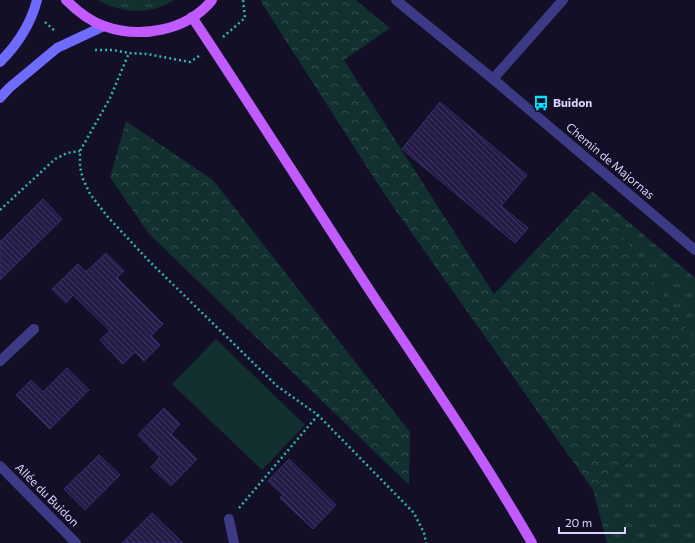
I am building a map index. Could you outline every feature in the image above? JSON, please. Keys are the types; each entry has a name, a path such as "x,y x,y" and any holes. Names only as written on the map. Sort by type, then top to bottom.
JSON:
{"main road":[{"path":"0,62 9,53 29,23 37,0"},
{"path":"66,0 79,13 104,26 127,32 150,32 172,27 192,17 212,0"},
{"path":"192,17 462,428 532,543"},
{"path":"0,98 9,88 57,48 104,26"}],"street":[{"name":"Chemin de Majornas","path":"396,0 493,79 695,250"},
{"path":"493,79 563,0"},
{"path":"0,361 34,329"},
{"name":"Allée du Buidon","path":"0,466 76,543"},
{"path":"229,519 234,543"}],"path":[{"path":"243,0 245,18"},
{"path":"32,14 40,18 67,44"},
{"path":"94,50 113,50 147,54 190,62"},
{"path":"129,53 110,98 80,151 80,167 83,179 90,194 107,216 155,266 277,386 318,415 414,513 424,532 426,543"},
{"path":"0,210 55,159 67,153 80,151"},
{"path":"229,519 318,415"}],"green space":[{"path":"98,0 174,0 157,8 134,11 119,9"},
{"path":"261,0 356,0 390,28 344,60 494,294 592,191 695,341 695,402 593,490 385,195"},
{"path":"126,121 213,180 410,432 409,485 149,234 110,177"},
{"path":"592,191 695,278 695,341"},
{"path":"216,339 305,425 262,470 172,384"},
{"path":"695,402 695,543 607,543 593,490"}],"building":[{"path":"440,102 527,175 501,206 528,228 515,243 402,149"},
{"path":"43,199 62,219 0,280 0,242"},
{"path":"106,253 124,271 117,278 163,324 151,336 160,345 144,361 135,352 123,364 100,340 110,331 73,295 66,303 52,289 78,264 86,272"},
{"path":"67,368 89,390 50,429 16,395 31,380 43,392"},
{"path":"164,408 180,424 171,434 197,459 171,486 151,467 160,457 138,435"},
{"path":"99,455 120,475 85,510 64,489"},
{"path":"289,459 336,505 313,529 280,498 283,495 268,481"},
{"path":"152,513 183,543 122,543"}],"place":[{"name":"Buidon","path":"541,103"}]}
